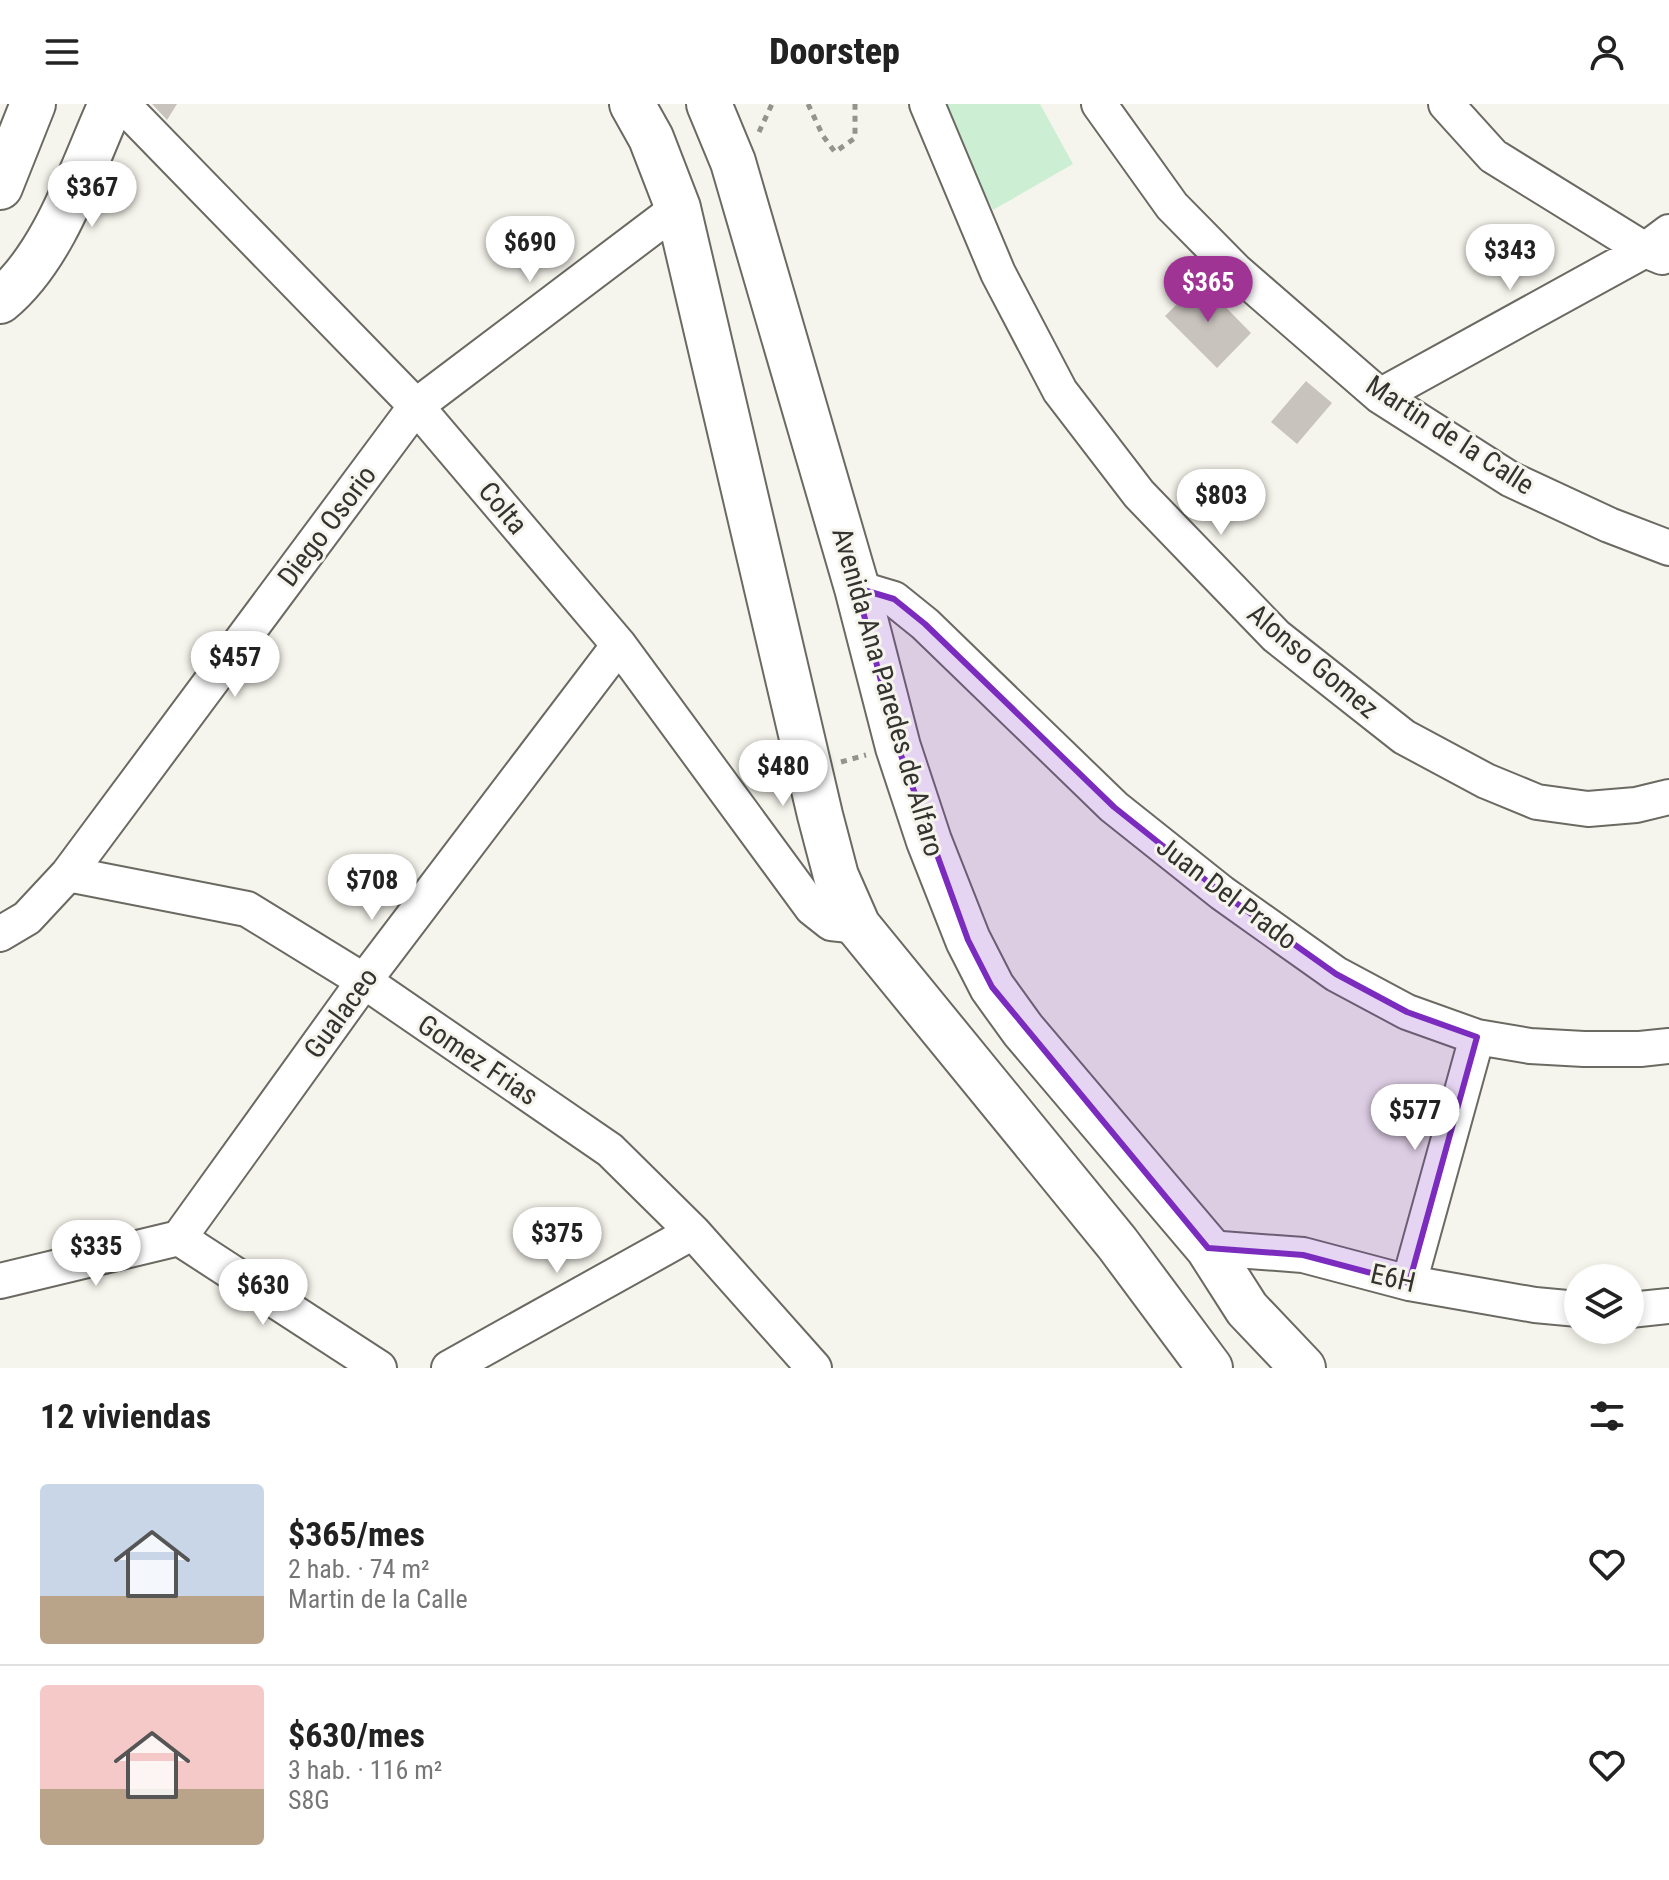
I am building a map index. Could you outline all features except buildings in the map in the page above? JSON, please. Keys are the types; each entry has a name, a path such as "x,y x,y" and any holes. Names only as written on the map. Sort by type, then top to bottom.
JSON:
{"main road":[{"path":"0,187 33,104"},
{"path":"0,301 29,274 49,241 111,104"},
{"path":"632,104 651,138 678,208 809,770 836,876 858,926 1117,1243 1210,1368"},
{"name":"Avenida Ana Paredes de Alfaro","path":"709,104 733,162 857,588 898,747 934,855 968,940 992,987 1023,1030 1208,1248 1247,1309 1303,1368"}],"street":[{"name":"Colta","path":"122,104 416,406 619,645 812,908 831,923 858,926"},
{"name":"Alonso Gomez","path":"927,104 998,273 1060,391 1139,494 1276,636 1404,737 1486,781 1537,802 1588,809 1636,805 1669,797"},
{"name":"Martin de la Calle","path":"1099,104 1172,206 1235,270 1380,396 1510,479 1609,525 1669,548"},
{"path":"1446,104 1493,156 1661,247"},
{"name":"Diego Osorio","path":"0,934 27,918 68,874 416,406 678,208"},
{"path":"1380,396 1661,247"},
{"name":"Juan Del Prado","path":"857,588 894,599 925,624 1114,807 1222,893 1336,974 1407,1012 1477,1037 1530,1046 1570,1048 1640,1049 1669,1046"},
{"name":"Gualaceo","path":"179,1238 364,981 619,645"},
{"name":"Gomez Frias","path":"68,874 247,909 364,981 610,1150 693,1232 814,1368"},
{"path":"1409,1283 1477,1037"},
{"path":"449,1368 693,1232"},
{"path":"0,1281 179,1238 379,1368"},
{"name":"E6H","path":"1208,1248 1303,1255 1409,1283 1564,1308"},
{"path":"1644,1309 1669,1306"}],"path":[{"path":"808,104 823,136 835,152 855,138 855,104"},
{"path":"809,770 898,747"}],"highlighted area":[{"path":"857,588 894,599 925,624 1114,807 1222,893 1336,974 1407,1012 1477,1037 1409,1283 1303,1255 1208,1248 992,987 968,940 898,747"}],"green space":[{"path":"941,104 1040,104 1073,164 993,210"}]}
